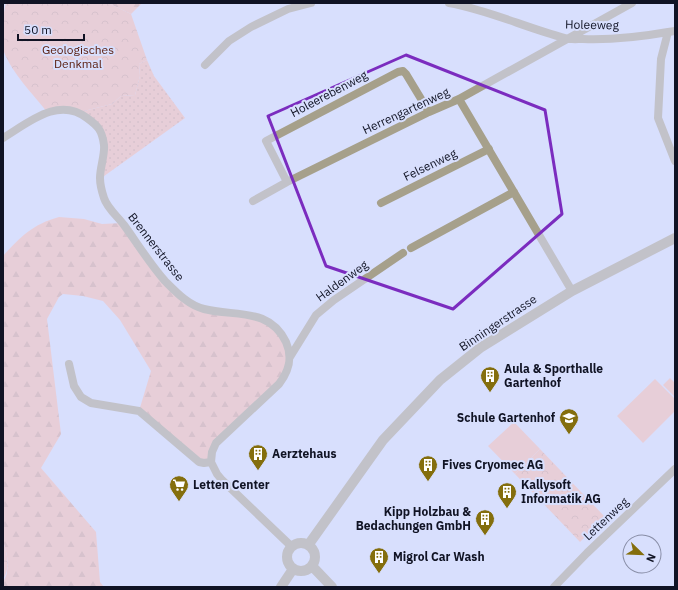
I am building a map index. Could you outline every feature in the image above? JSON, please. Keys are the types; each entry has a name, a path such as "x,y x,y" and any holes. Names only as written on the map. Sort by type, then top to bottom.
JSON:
{"street":[{"path":"205,65 229,41 251,27 288,9 311,3"},
{"name":"Holeeweg","path":"449,3 462,5 567,39 642,37 672,32"},
{"name":"Herrengartenweg","path":"253,201 287,182 429,112 459,99 632,3"},
{"path":"672,32 661,59 658,118 672,143 675,161"},
{"name":"Holeerebenweg","path":"287,182 266,141 398,72 402,71 406,74 429,112"},
{"path":"459,99 572,291"},
{"name":"Brennerstrasse","path":"3,138 47,112 65,108 80,112 102,133 104,147 100,179 104,200 163,279 178,294 203,309 241,313 264,318 276,327 283,335 289,348 290,357"},
{"name":"Felsenweg","path":"381,203 489,149"},
{"path":"411,248 514,192"},
{"name":"Binningerstrasse","path":"309,544 383,440 440,380 480,348 572,291 675,238"},
{"name":"Haldenweg","path":"290,357 316,315 334,300 403,253"},
{"path":"290,357 287,373 279,384 216,443 212,452 211,462 222,480 291,546"},
{"path":"69,364 74,386 80,396 91,403 139,411 199,462 211,462"},
{"name":"Lettenweg","path":"554,587 587,553 675,469"},
{"path":"300,542 309,544 315,552 316,557 312,566 301,571 293,569 288,562 288,550 291,546 300,542"},
{"path":"312,566 332,587"},
{"path":"281,587 293,569"}],"highlighted area":[{"path":"406,55 545,110 562,214 453,309 326,266 268,116"}],"green space":[{"name":"Geologisches Denkmal","path":"6,3 108,3 131,14 147,60 139,64 140,76 135,95 121,96 112,104 80,112 47,112 17,75 4,52 2,28"},
{"path":"108,3 142,3 131,14"},
{"path":"147,60 154,76 185,118 100,179 102,133 80,112 112,104 121,96 135,95 140,76 139,64"},
{"path":"59,217 84,219 102,224 122,223 163,279 203,309 264,318 289,348 287,373 216,443 211,462 199,462 139,411 151,371 120,320 103,301 83,296 63,294 59,297 47,319 61,434 41,468 96,532 100,582 104,587 3,587 8,563 3,541 3,256 15,243 34,227"},
{"path":"670,378 675,383 675,397 663,385"},
{"path":"655,379 675,399 675,411 643,443 617,416"},
{"path":"514,422 540,449 515,474 488,446"},
{"path":"540,449 605,517 580,542 515,474"},
{"path":"3,541 8,565 3,579"}],"place":[{"name":"Aula & Sporthalle Gartenhof","path":"490,393"},
{"name":"Schule Gartenhof","path":"569,435"},
{"name":"Aerztehaus","path":"258,471"},
{"name":"Fives Cryomec AG","path":"428,482"},
{"name":"Letten Center","path":"179,502"},
{"name":"Kallysoft Informatik AG","path":"507,509"},
{"name":"Kipp Holzbau & Bedachungen GmbH","path":"485,536"},
{"name":"Migrol Car Wash","path":"379,574"}]}
